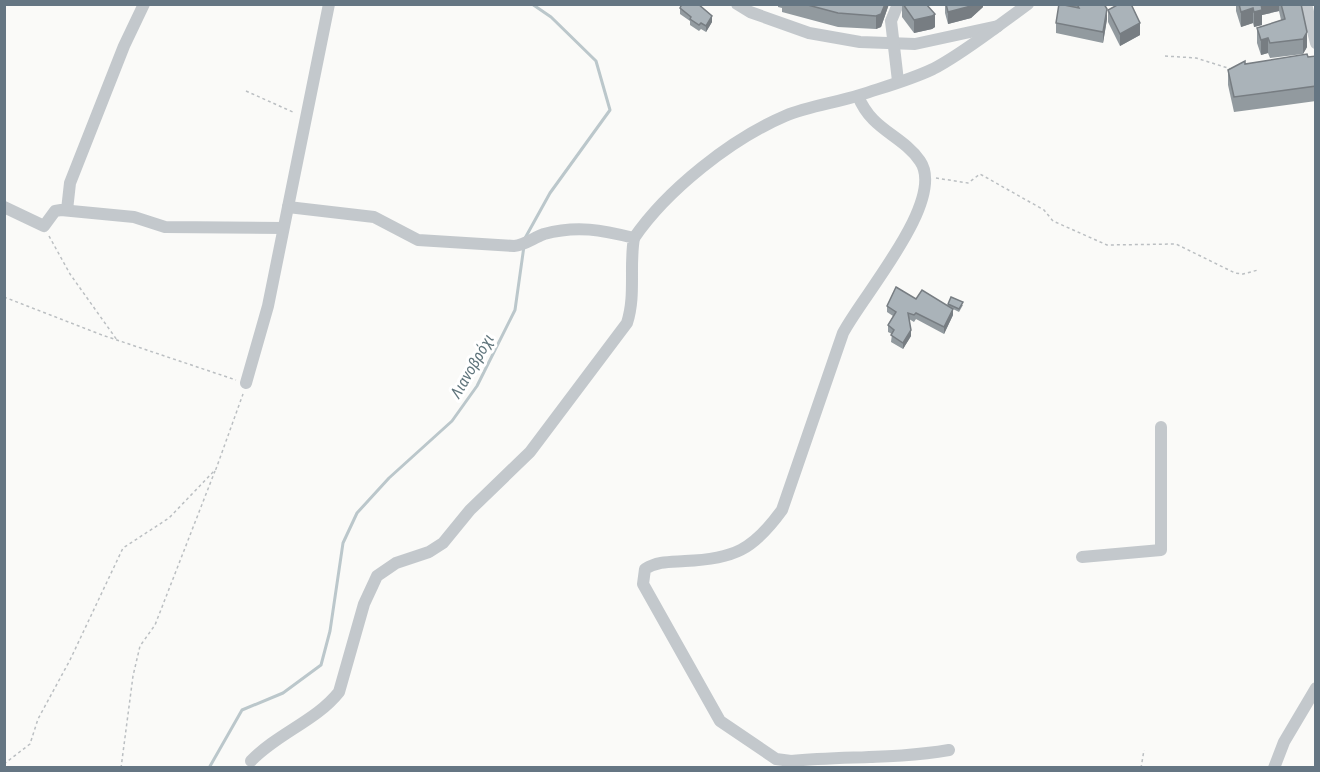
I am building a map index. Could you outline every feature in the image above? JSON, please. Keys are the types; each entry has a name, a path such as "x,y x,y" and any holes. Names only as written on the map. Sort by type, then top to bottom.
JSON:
{"street":[{"path":"67,210 70,183 124,46 144,4"},
{"path":"246,384 259,346 328,4"},
{"path":"737,4 752,8 809,33 860,42 923,44 998,26"},
{"path":"898,4 891,21 898,81"},
{"path":"251,761 268,743 329,704 339,692 364,604 377,576 396,563 429,552 443,543 470,510 530,452 614,341 627,323 631,311 633,298 630,262 634,238 650,215 674,192 723,153 763,127 786,115 858,96 932,69 1028,4"},
{"path":"1306,4 1316,43"},
{"path":"858,96 864,112 919,159 926,177 924,200 843,333 782,510 755,543 740,552 708,560 657,562 645,569 642,584 720,721 740,732 761,751 776,759 791,760 884,754 912,756 949,750"},
{"path":"4,207 44,226 55,211 67,210 134,217 165,227 283,228"},
{"path":"288,207 374,218 418,240 435,242 524,245 539,236 579,227 634,238"},
{"path":"1083,557 1161,550 1161,427"},
{"path":"1274,768 1284,742 1316,688"}],"path":[{"path":"1165,56 1196,58 1234,70"},
{"path":"246,91 306,118"},
{"path":"926,177 968,183 980,174 990,178 1023,201 1044,210 1053,221 1107,245 1176,244 1235,273 1243,274 1258,270"},
{"path":"44,226 70,274 118,341"},
{"path":"4,297 118,341 246,384 216,469 159,614 140,646 133,676 121,768"},
{"path":"4,764 30,744 38,718 70,660 123,548 169,518 216,469"},
{"path":"1141,768 1144,750"}],"building":[{"path":"682,4 698,4 712,16 706,26 701,23 699,25 690,19 691,17 680,8"},
{"path":"804,4 885,4 881,14 876,16 838,13"},
{"path":"903,4 926,4 935,14 914,20"},
{"path":"946,4 973,4 948,12"},
{"path":"1059,4 1079,8 1077,4 1104,4 1107,9 1103,32 1056,23"},
{"path":"1119,4 1131,4 1140,23 1120,34 1108,10"},
{"path":"1239,4 1261,4 1262,10 1254,12 1253,8 1241,12"},
{"path":"1281,4 1301,4 1307,32 1303,39 1270,43 1268,38 1261,40 1257,28 1285,19"},
{"path":"1307,54 1308,57 1316,56 1316,86 1234,97 1228,70 1245,61 1245,64"},
{"path":"896,287 916,299 922,290 953,309 944,327 916,313 914,315 908,313 911,330 903,343 891,335 894,330 888,325 896,312 887,306"},
{"path":"951,297 963,302 959,309 948,304"}],"waterway":[{"name":"Λιανοβρόχι","path":"524,240 550,193 610,110 596,61 551,17 532,4"},
{"name":"Λιανοβρόχι","path":"209,768 242,710 283,693 321,665 330,631 343,543 357,513 389,478 452,421 477,386 515,310 524,246"}]}
